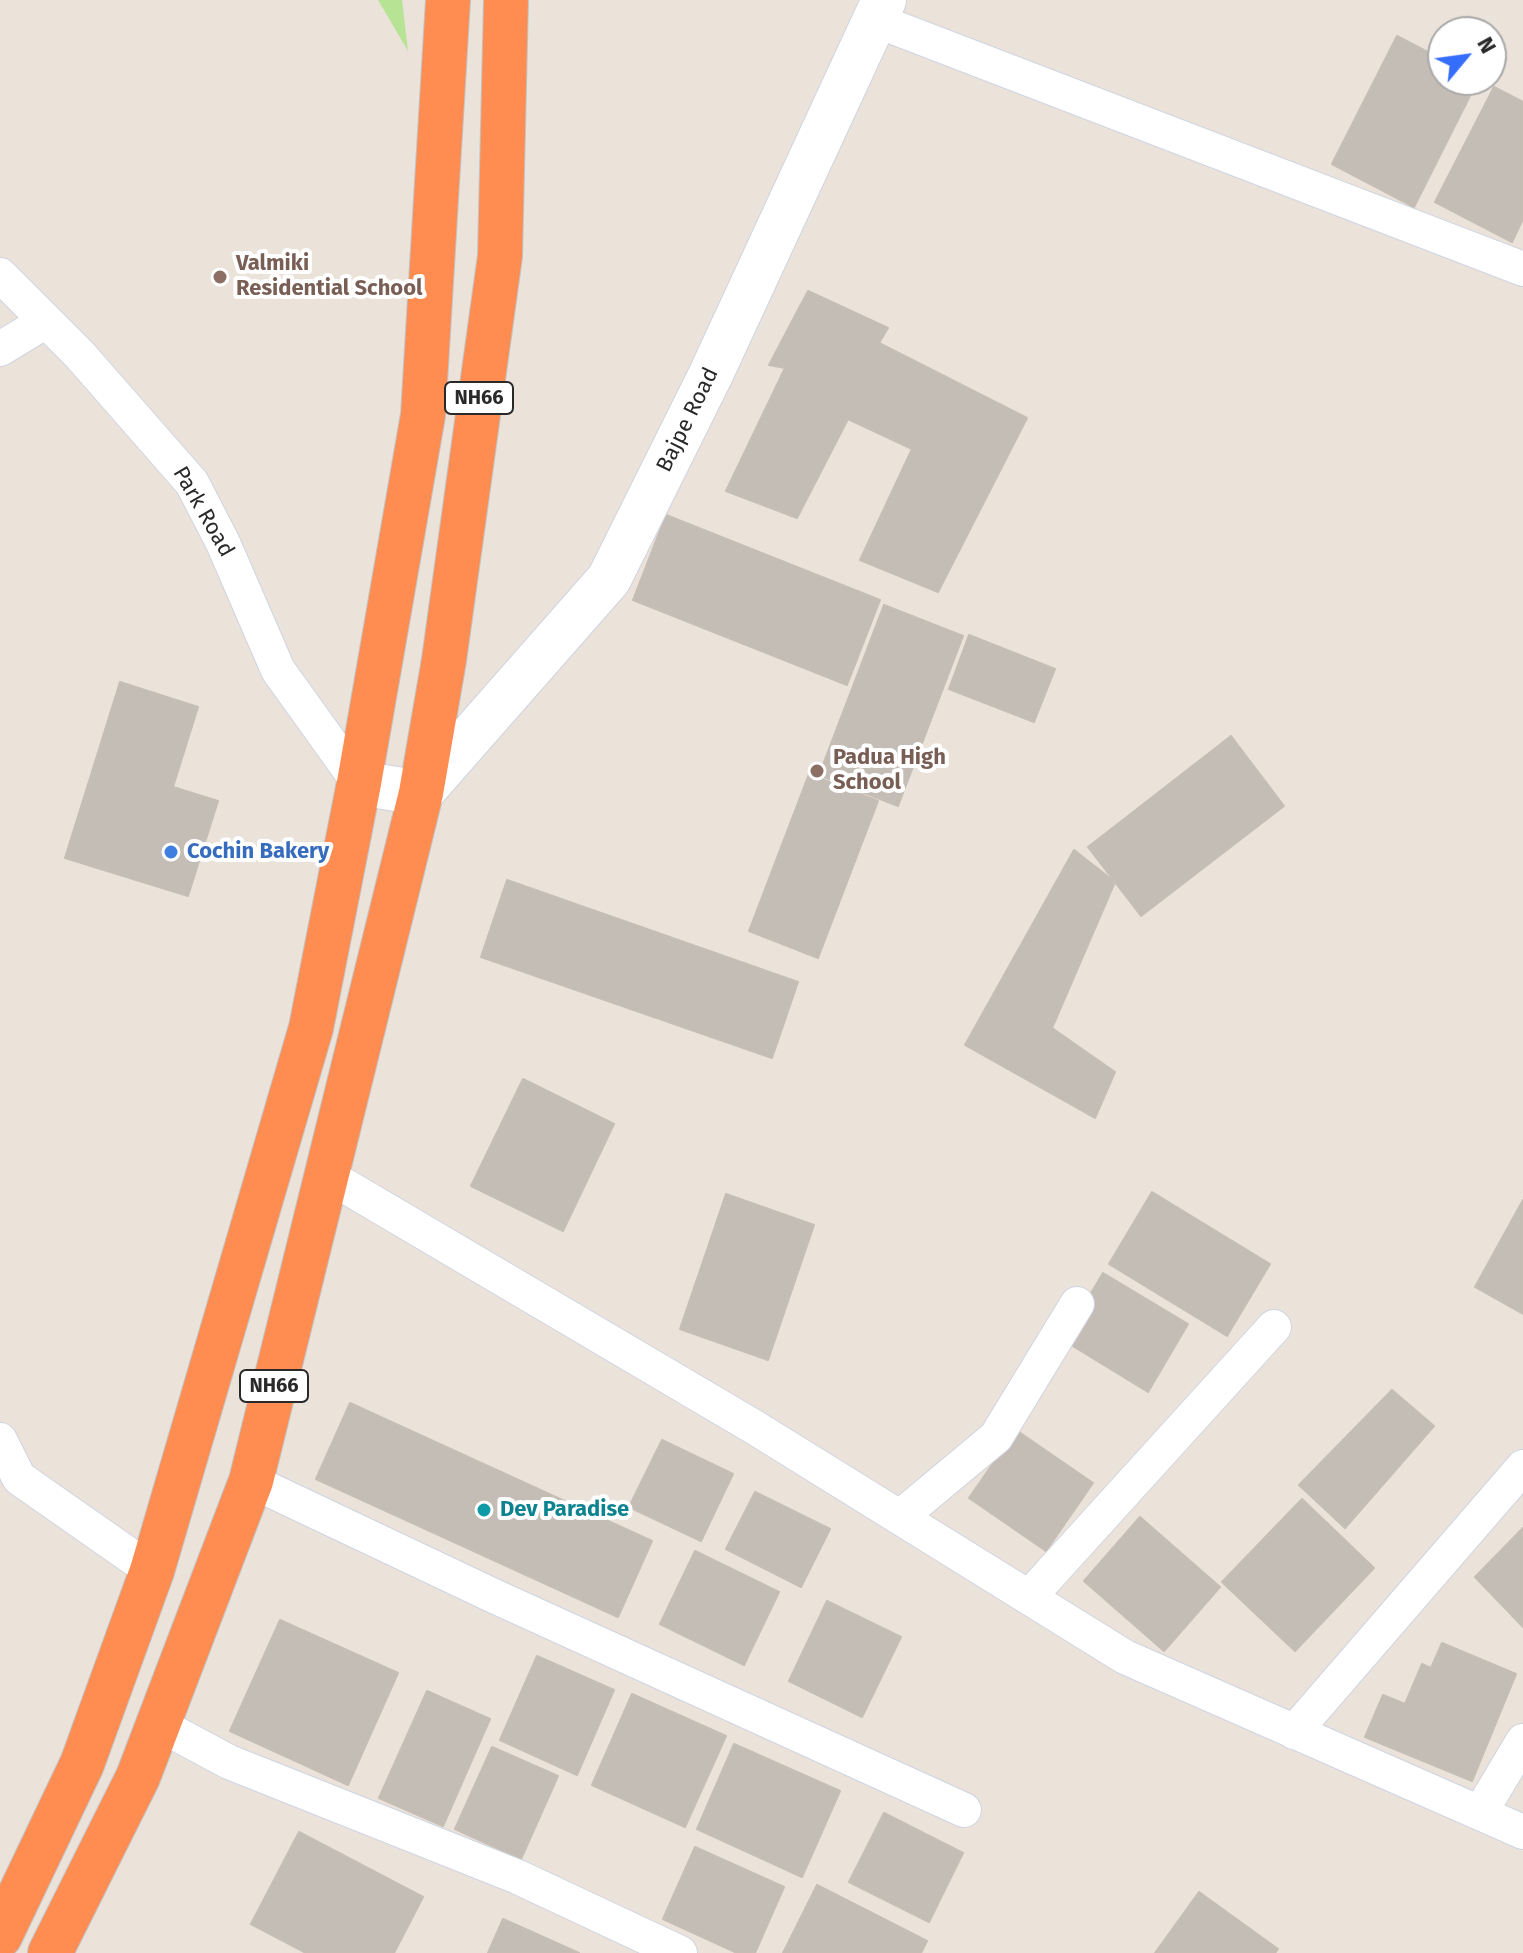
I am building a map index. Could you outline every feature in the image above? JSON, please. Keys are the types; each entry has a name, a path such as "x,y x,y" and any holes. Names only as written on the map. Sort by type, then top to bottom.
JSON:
{"highway":[{"name":"NH66","path":"0,1936 82,1764 152,1571 311,1028 359,783 423,415 448,0"},
{"name":"NH66","path":"50,1953 138,1777 251,1481 421,793 444,660 500,256 506,0"}],"street":[{"path":"880,10 1523,269"},
{"name":"Bajpe Road","path":"421,793 609,579 711,374 880,10"},
{"name":"Park Road","path":"0,275 153,434 192,483 223,543 278,670 359,783"},
{"path":"0,349 46,321"},
{"path":"359,783 421,793"},
{"path":"325,1174 754,1427 1125,1657 1523,1832"},
{"path":"900,1517 996,1437 1077,1304"},
{"path":"1029,1597 1274,1327"},
{"path":"0,1440 19,1478 152,1571"},
{"path":"1294,1732 1523,1467"},
{"path":"251,1481 510,1604 964,1810"},
{"path":"160,1725 229,1762 518,1877 680,1953"},
{"path":"1480,1813 1523,1741"}],"green space":[{"path":"378,0 402,0 408,51"}],"building":[{"path":"1397,36 1427,52 1427,96 1470,96 1414,207 1332,164"},
{"path":"1507,94 1523,102 1523,219 1512,242 1435,202 1489,96"},
{"path":"808,291 888,328 879,343 1027,418 938,592 860,560 912,449 848,419 797,518 726,491 785,368 769,365"},
{"path":"666,515 880,600 847,685 633,600"},
{"path":"884,605 963,636 898,806 819,775"},
{"path":"969,635 1055,669 1034,722 949,689"},
{"path":"120,682 198,707 173,787 218,801 188,896 65,858"},
{"path":"1231,736 1284,806 1141,916 1088,847"},
{"path":"809,774 878,801 818,958 749,931"},
{"path":"1074,850 1115,882 1052,1028 1115,1072 1095,1118 965,1045"},
{"path":"507,880 798,982 772,1058 481,957"},
{"path":"523,1079 614,1124 563,1231 471,1186"},
{"path":"1152,1192 1270,1264 1227,1336 1109,1264"},
{"path":"726,1194 814,1225 768,1360 680,1329"},
{"path":"1523,1200 1523,1314 1475,1287"},
{"path":"1103,1273 1188,1324 1148,1392 1063,1340"},
{"path":"1392,1390 1434,1426 1345,1528 1299,1485"},
{"name":"Dev Paradise","path":"350,1403 652,1541 618,1617 316,1479"},
{"path":"1016,1430 1093,1483 1046,1551 969,1498"},
{"path":"662,1440 733,1474 701,1541 629,1507"},
{"path":"755,1492 830,1529 801,1587 726,1549"},
{"path":"1302,1499 1374,1568 1295,1651 1222,1582"},
{"path":"1140,1517 1220,1587 1164,1651 1084,1581"},
{"path":"1523,1528 1523,1627 1475,1577"},
{"path":"695,1551 779,1592 744,1665 660,1624"},
{"path":"827,1601 901,1637 862,1717 789,1681"},
{"path":"280,1620 398,1673 348,1785 230,1731"},
{"path":"1442,1643 1516,1674 1472,1781 1365,1737 1383,1695 1405,1704 1422,1664 1431,1668"},
{"path":"537,1656 614,1690 577,1775 500,1740"},
{"path":"427,1691 490,1719 443,1826 379,1798"},
{"path":"632,1694 726,1736 685,1827 592,1785"},
{"path":"734,1744 840,1791 802,1877 697,1829"},
{"path":"492,1747 558,1776 521,1859 455,1829"},
{"path":"884,1813 963,1853 929,1922 849,1882"},
{"path":"299,1832 423,1897 394,1953 306,1953 251,1924"},
{"path":"695,1847 784,1887 755,1953 737,1953 663,1919"},
{"path":"817,1885 927,1941 921,1953 783,1953"},
{"path":"1199,1892 1278,1949 1275,1953 1155,1953"},
{"path":"503,1919 579,1953 488,1953"}],"place":[{"name":"Valmiki Residential School","path":"220,277"},
{"name":"Padua High School","path":"817,771"},
{"name":"Cochin Bakery","path":"171,852"},
{"name":"Dev Paradise","path":"484,1510"}]}
